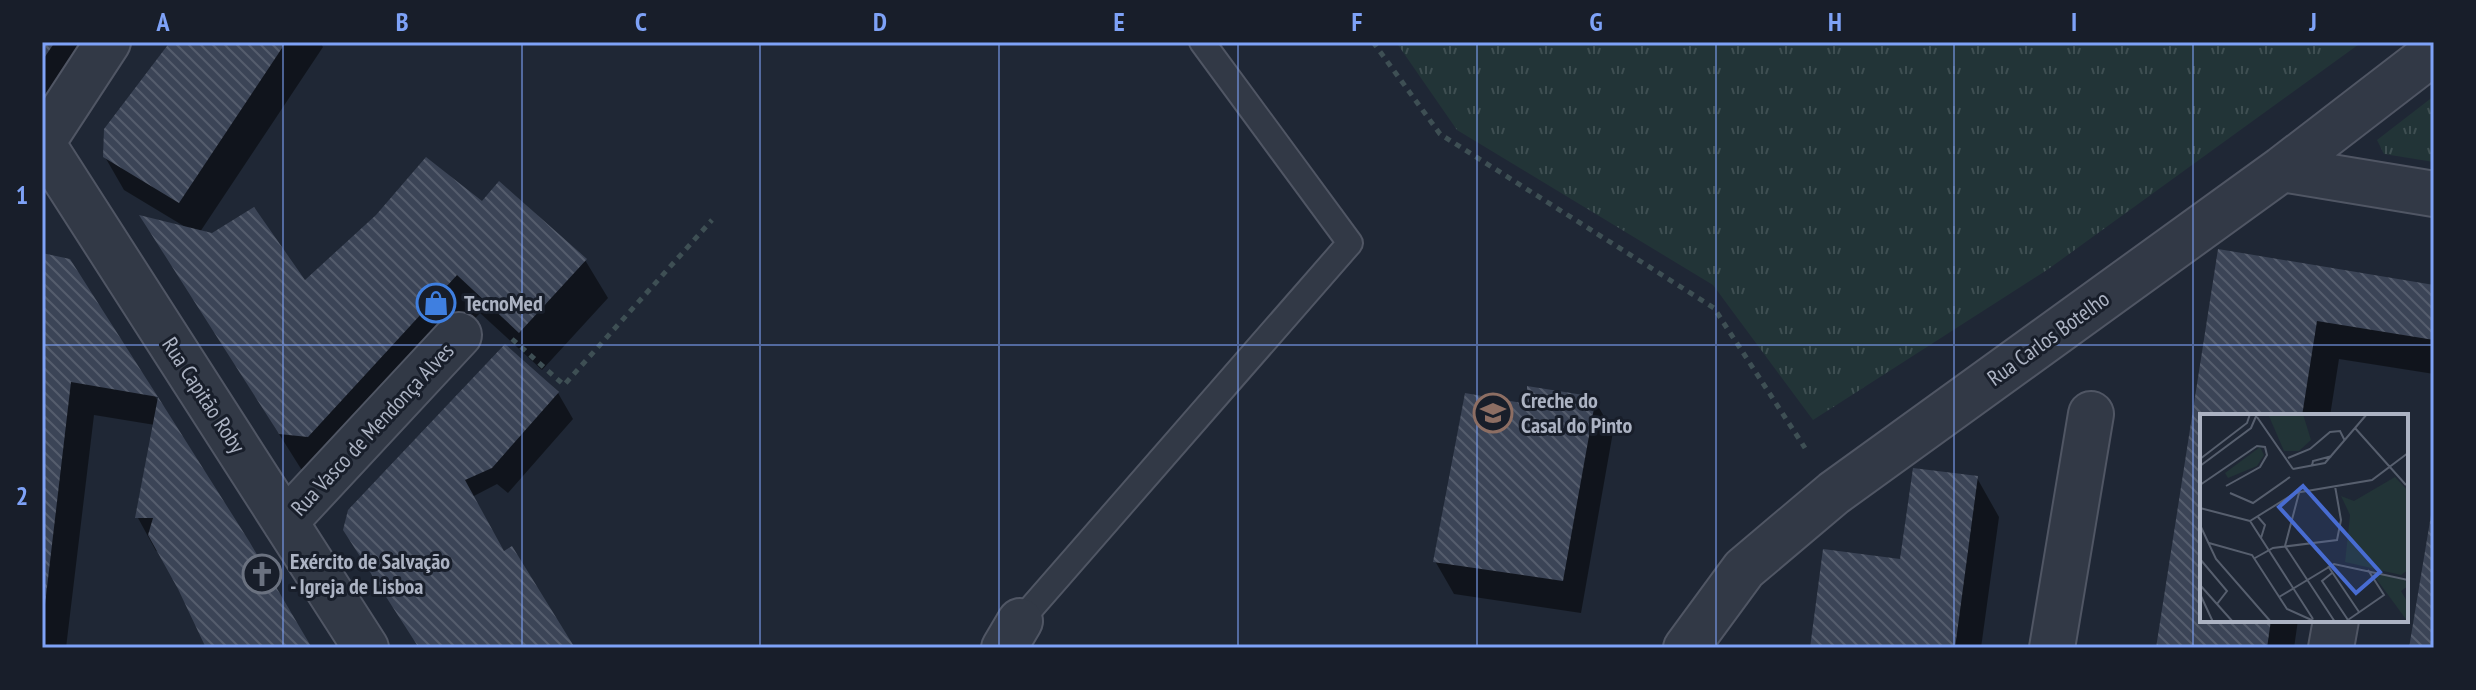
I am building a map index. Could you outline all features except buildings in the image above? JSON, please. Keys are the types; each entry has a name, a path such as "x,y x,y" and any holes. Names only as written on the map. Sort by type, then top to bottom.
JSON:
{"street":[{"path":"42,143 108,42"},
{"name":"Rua Carlos Botelho","path":"1686,648 1744,569 1834,493 2282,169 2434,52"},
{"name":"Rua Capitão Roby","path":"42,143 366,648"},
{"path":"2282,169 2434,194"},
{"name":"Rua Vasco de Mendonça Alves","path":"285,522 459,335"},
{"path":"2052,648 2091,414"},
{"path":"2331,648 2336,622"}],"lane":[{"path":"1012,635 1350,243 1202,42"}],"path":[{"path":"1373,42 1440,134 1714,308 1834,493"},
{"path":"459,335 506,333 564,385 712,220"}],"green space":[{"path":"1396,42 2362,42 2047,270 1813,420 1713,285 1457,130"},
{"path":"2434,96 2434,162 2384,154 2377,140"}],"place":[{"name":"TecnoMed","path":"436,303"},
{"name":"Creche do Casal do Pinto","path":"1493,413"},
{"name":"Exército de Salvação - Igreja de Lisboa","path":"262,574"}]}
